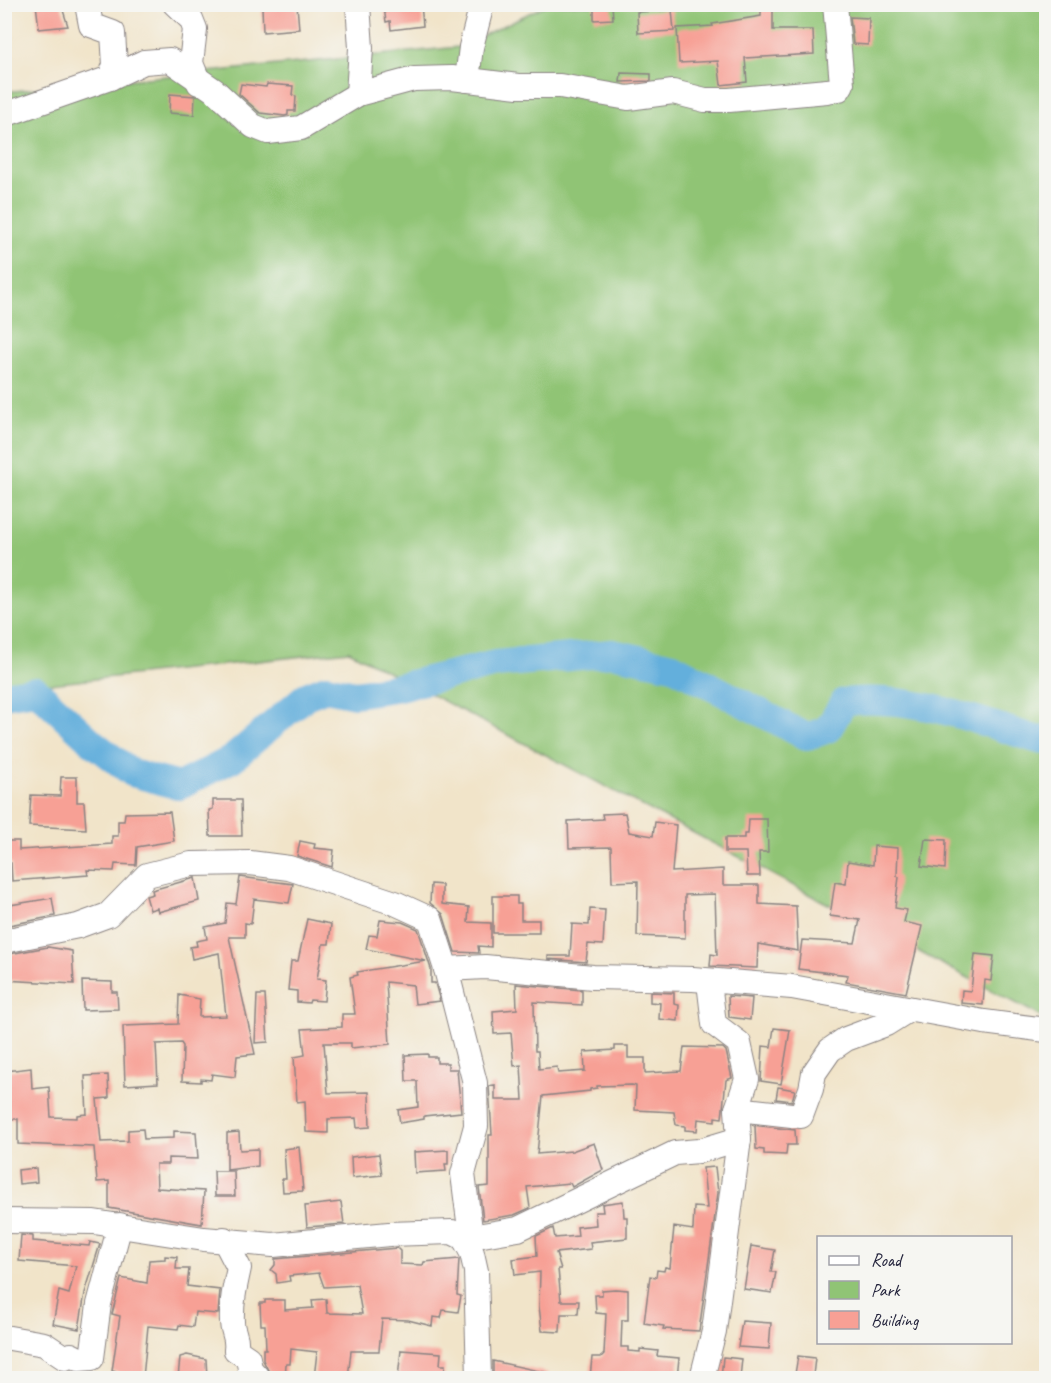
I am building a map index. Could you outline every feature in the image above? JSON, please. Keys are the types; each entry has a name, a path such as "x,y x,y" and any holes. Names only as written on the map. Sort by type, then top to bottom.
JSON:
{"street":[{"path":"87,4 91,25 113,33 115,65 110,78"},
{"path":"175,4 191,19 195,29 191,63 197,77"},
{"path":"358,4 361,48 358,94"},
{"path":"467,80 471,47 482,4"},
{"path":"4,115 110,78 129,68 164,59 197,77 255,128 268,132 301,128 358,94 414,79 566,87 628,98 673,92 700,99 729,100 837,89 842,84 835,4"},
{"path":"4,941 78,926 108,915 147,874 191,864 250,863 289,868 395,903 430,919 446,969 475,1083 476,1126 463,1174 469,1240 476,1272 479,1378"},
{"path":"446,969 485,967 593,977 693,979 792,987 910,1009 1047,1030"},
{"path":"702,1378 714,1331 739,1139 737,1109 747,1079 739,1043 714,1024 709,982"},
{"path":"737,1109 801,1116 814,1073 830,1050 846,1039 886,1024 910,1009"},
{"path":"4,1221 94,1222 273,1245 389,1234 451,1232 469,1240 518,1229 675,1153 699,1151 739,1139"},
{"path":"4,1336 44,1344 65,1358 71,1355 79,1359 93,1358 99,1304 120,1225"},
{"path":"224,1239 239,1268 233,1293 231,1325 238,1337 236,1350 248,1358 250,1369 258,1378"}],"green space":[{"path":"546,5 1046,5 1046,1019 349,651 5,689 4,92 459,47"}],"building":[{"path":"36,4 61,4 68,26 39,29"},
{"path":"266,4 297,5 299,29 263,32 262,7 267,7"},
{"path":"421,4 423,26 391,30 390,21 386,22 384,7"},
{"path":"594,4 612,4 613,19 594,20"},
{"path":"761,4 773,4 773,30 813,30 814,54 745,58 747,82 721,85 718,61 679,63 677,28 713,26 712,24 761,16"},
{"path":"672,10 674,31 638,33 637,12"},
{"path":"850,17 869,18 868,45 853,44"},
{"path":"621,73 651,74 651,81 620,82"},
{"path":"241,84 266,87 267,84 293,86 292,95 296,96 295,111 288,111 288,115 285,116 260,113 239,94"},
{"path":"170,94 195,96 194,115 169,113"},
{"path":"61,777 77,777 77,802 84,802 86,829 29,826 31,795 60,796"},
{"path":"213,800 241,800 242,836 210,836 209,810 213,809"},
{"path":"170,812 174,841 137,847 136,865 115,864 114,871 87,870 88,875 12,881 11,863 4,863 4,841 19,841 19,850 112,844 112,836 118,836 118,821 124,821 125,813"},
{"path":"625,813 629,832 653,836 655,822 676,825 672,872 723,869 723,885 759,885 759,904 796,906 798,951 758,944 757,968 710,966 711,954 717,955 715,894 685,895 685,938 637,936 638,881 612,882 611,847 569,848 568,821 603,819 602,814"},
{"path":"749,819 767,819 768,852 759,852 760,876 747,876 746,852 725,852 725,838 744,838 744,834 748,834"},
{"path":"925,839 946,840 945,869 921,866"},
{"path":"300,841 315,844 314,848 334,850 332,867 297,856"},
{"path":"874,846 898,848 897,876 899,877 895,908 907,910 904,922 922,926 906,993 846,982 848,975 798,969 802,940 855,943 860,920 830,916 835,882 846,884 848,861 873,865"},
{"path":"240,877 293,884 289,903 254,899 251,924 245,923 245,937 229,937 255,1054 237,1056 235,1077 212,1074 211,1080 182,1081 183,1046 181,1043 156,1044 158,1083 125,1085 123,1026 178,1024 179,995 200,999 199,1017 226,1016 219,953 192,959 190,947 197,946 196,941 207,939 205,927 225,923 227,903 236,904"},
{"path":"195,878 199,901 158,912 157,908 150,910 146,896 153,894 152,890"},
{"path":"431,884 442,885 442,904 469,907 468,922 491,923 491,947 478,946 479,953 455,952 443,914 430,903"},
{"path":"493,896 517,896 517,904 521,904 521,920 539,920 539,933 493,933"},
{"path":"52,898 55,916 4,926 4,906"},
{"path":"590,909 605,910 603,945 588,944 586,962 548,959 548,956 570,956 572,924 589,925"},
{"path":"307,919 331,924 329,944 323,944 317,979 326,980 324,1001 310,1000 309,1003 297,1002 297,991 288,990 291,961 298,961"},
{"path":"380,920 402,922 418,929 431,969 431,983 435,983 440,1001 415,1004 413,985 386,982 390,1044 351,1048 351,1043 324,1043 328,1093 369,1092 370,1127 357,1128 356,1118 328,1119 328,1133 306,1132 305,1101 297,1102 294,1057 305,1055 302,1029 342,1027 342,1014 355,1014 350,977 358,975 357,972 426,961 366,949 369,935 377,936"},
{"path":"48,947 72,951 74,984 4,980 4,955"},
{"path":"975,954 994,956 991,981 985,980 983,1005 961,1003 962,990 971,991"},
{"path":"82,981 112,982 112,992 117,992 118,1009 83,1010"},
{"path":"516,984 582,990 582,1005 534,1002 535,1051 538,1051 539,1069 557,1067 558,1073 585,1071 584,1052 615,1050 615,1046 628,1046 628,1058 645,1058 645,1073 681,1071 684,1047 723,1048 726,1051 732,1078 726,1080 722,1118 715,1117 715,1121 698,1119 697,1131 685,1130 685,1126 676,1125 674,1112 635,1110 636,1086 632,1085 597,1086 590,1091 543,1096 537,1154 572,1151 594,1143 603,1170 572,1187 570,1183 527,1187 530,1208 514,1215 483,1220 479,1187 489,1186 489,1135 492,1135 489,1086 495,1085 495,1100 523,1100 521,1065 514,1066 511,1033 494,1034 493,1011 517,1009"},
{"path":"650,992 674,993 674,1004 679,1005 678,1021 659,1019 660,1003 650,1002"},
{"path":"257,995 265,995 268,1042 255,1043"},
{"path":"728,996 752,998 750,1020 729,1017"},
{"path":"774,1028 790,1030 781,1084 761,1081 763,1046 771,1047"},
{"path":"428,1054 428,1057 437,1057 437,1063 448,1063 448,1069 457,1069 461,1112 424,1116 424,1119 400,1123 398,1110 418,1107 417,1081 406,1081 405,1055"},
{"path":"31,1068 32,1089 49,1087 51,1117 77,1118 77,1115 87,1114 85,1076 108,1075 109,1098 97,1099 101,1142 128,1141 128,1130 143,1129 144,1139 174,1138 174,1131 196,1132 198,1159 168,1158 168,1164 156,1164 157,1188 204,1191 202,1224 109,1208 109,1181 97,1182 94,1147 18,1144 18,1119 4,1119 4,1097 7,1097 6,1071"},
{"path":"778,1087 795,1090 792,1101 776,1099"},
{"path":"752,1125 795,1130 796,1145 787,1145 786,1155 764,1154 764,1150 756,1149 755,1126"},
{"path":"239,1132 240,1150 258,1149 258,1166 227,1170 227,1133"},
{"path":"299,1147 303,1191 283,1192 282,1179 286,1179 284,1149"},
{"path":"448,1150 446,1171 415,1173 414,1152"},
{"path":"379,1154 382,1175 352,1178 351,1157"},
{"path":"715,1167 718,1193 699,1331 663,1329 664,1326 644,1323 650,1276 656,1277 657,1270 664,1271 665,1267 670,1268 674,1227 693,1230 694,1207 707,1208 703,1168"},
{"path":"36,1168 37,1182 19,1184 18,1170"},
{"path":"214,1171 234,1171 235,1196 215,1196"},
{"path":"623,1201 624,1217 627,1217 627,1238 590,1242 591,1249 556,1253 561,1269 558,1269 561,1301 579,1301 578,1314 561,1314 560,1332 542,1331 539,1306 540,1272 515,1275 513,1259 537,1256 536,1236 553,1228 555,1238 578,1236 577,1227 596,1225 595,1212 603,1212 602,1204"},
{"path":"341,1202 344,1224 307,1227 305,1206"},
{"path":"21,1235 33,1236 33,1241 89,1246 90,1242 100,1244 85,1293 79,1329 53,1324 59,1291 69,1294 76,1266 19,1261"},
{"path":"751,1246 775,1250 771,1272 776,1272 772,1293 744,1289"},
{"path":"397,1248 400,1251 400,1264 423,1265 424,1262 459,1259 457,1295 461,1296 458,1312 443,1310 441,1318 433,1317 432,1326 408,1320 382,1319 379,1351 351,1351 348,1378 314,1378 317,1352 291,1349 290,1364 286,1364 285,1378 272,1378 263,1360 263,1349 266,1349 265,1325 261,1325 260,1303 265,1303 265,1300 285,1300 285,1310 313,1308 312,1300 326,1299 327,1313 362,1314 357,1285 324,1287 319,1273 289,1276 290,1281 277,1283 276,1274 271,1270 275,1265 275,1259"},
{"path":"165,1256 177,1257 176,1269 189,1269 187,1286 220,1290 218,1314 195,1312 193,1327 179,1325 178,1329 148,1326 143,1378 120,1378 121,1373 112,1371 120,1316 112,1314 121,1278 147,1283 149,1260 165,1259"},
{"path":"602,1290 628,1290 628,1320 622,1320 621,1347 628,1347 628,1351 640,1352 640,1349 658,1351 657,1356 679,1358 677,1378 590,1378 592,1357 601,1357 604,1354 606,1314 596,1313 595,1295 602,1295"},
{"path":"742,1321 771,1323 769,1349 738,1347"},
{"path":"401,1350 441,1353 440,1365 445,1365 444,1378 398,1378"},
{"path":"187,1355 206,1359 207,1378 178,1378 180,1357"},
{"path":"798,1356 815,1358 813,1376 795,1374"},
{"path":"723,1357 742,1359 740,1378 721,1378"},
{"path":"493,1361 548,1373 548,1378 493,1378"}],"waterway":[{"path":"4,695 36,690 92,742 132,773 179,786 232,759 306,696 326,688 355,694 394,688 496,664 612,653 673,666 807,737 828,729 844,702 869,701 919,705 943,710 1039,740 1046,739"}]}
